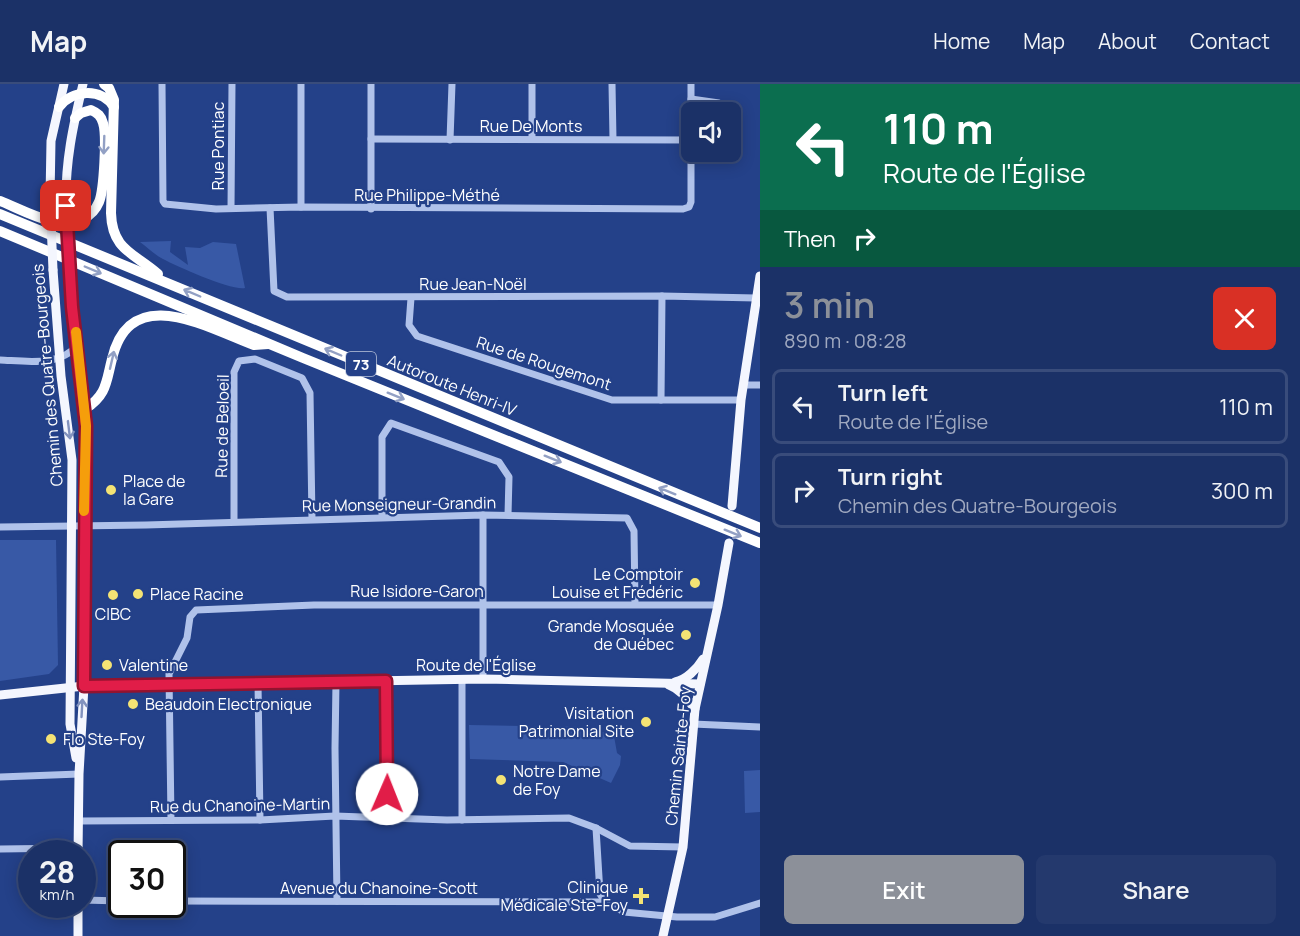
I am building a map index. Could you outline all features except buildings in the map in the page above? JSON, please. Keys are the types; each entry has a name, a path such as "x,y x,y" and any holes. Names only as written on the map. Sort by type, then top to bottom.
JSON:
{"highway":[{"path":"104,84 112,93 114,107 111,213 114,230 117,239 129,254 156,271 167,282"},
{"path":"58,107 82,88 101,95 111,101 114,107"},
{"path":"0,201 61,222 78,221 93,211 100,199 102,188 104,127 100,116 91,110 75,117"},
{"name":"Autoroute Henri-IV","path":"0,214 760,528"},
{"name":"Autoroute Henri-IV","path":"0,231 760,543"},
{"path":"85,409 99,398 106,385 112,355 120,337 130,325 141,318 158,314 173,315 254,345 271,344"}],"main road":[{"name":"Chemin des Quatre-Bourgeois","path":"64,84 51,141 50,198 60,358 72,460 70,724 79,773"},
{"name":"Chemin des Quatre-Bourgeois","path":"78,840 79,773 84,686 85,409 70,277 66,206 67,156 82,88"},
{"path":"732,506 741,400 760,276"},
{"name":"Chemin Sainte-Foy","path":"663,936 683,848 695,709 729,543"},
{"path":"667,684 680,681 698,667 706,653"},
{"name":"Route de l'Église","path":"0,695 84,686 483,679 700,684"},
{"path":"667,684 687,698 695,709"},
{"path":"78,918 78,936"}],"street":[{"name":"Rue Philippe-Méthé","path":"162,84 165,204 216,209 301,207 683,209 689,207 691,202 691,162"},
{"name":"Rue Pontiac","path":"231,208 232,84"},
{"path":"301,84 301,207"},
{"path":"370,84 371,209"},
{"path":"450,140 452,84"},
{"path":"532,84 532,139"},
{"path":"612,84 613,140"},
{"path":"692,84 691,99 712,102"},
{"name":"Rue De Monts","path":"371,139 681,140"},
{"name":"Rue Jean-Noël","path":"270,208 274,291 287,297 756,298"},
{"path":"661,400 662,296"},
{"name":"Rue de Rougemont","path":"411,298 409,326 417,336 612,400 741,400"},
{"path":"0,360 29,361 60,358 70,354 77,345"},
{"name":"Rue de Beloeil","path":"234,521 234,372 239,361 255,359 302,378 310,393 312,519"},
{"path":"744,385 760,385"},
{"path":"382,517 382,437 391,423 499,462 508,477 508,515"},
{"path":"483,515 483,679"},
{"name":"Rue Monseigneur-Grandin","path":"0,527 483,515 627,518 634,531 635,604"},
{"name":"Rue Isidore-Garon","path":"169,684 172,665 187,638 190,617 196,610 314,605 718,605"},
{"path":"462,680 462,820"},
{"path":"386,681 386,817"},
{"path":"336,682 337,901"},
{"path":"258,683 260,820"},
{"path":"169,684 171,820"},
{"path":"693,724 760,728"},
{"path":"0,777 79,773"},
{"name":"Rue du Chanoine-Martin","path":"79,821 260,820 335,816 462,820 569,818 597,828 630,846 683,848"},
{"path":"597,828 600,894 605,902"},
{"path":"0,849 18,849"},
{"name":"Avenue du Chanoine-Scott","path":"186,901 605,902 624,912 668,917 715,917 760,903"}],"shaded area":[{"path":"171,241 170,252 188,265 185,247 200,248 213,242 236,244 245,288 229,286 180,267 160,257 140,242"},
{"path":"0,540 56,540 58,665 49,674 0,681"},
{"path":"469,725 588,727 614,736 617,753 621,756 620,765 611,783 563,762 470,759"},
{"path":"760,770 760,812 745,813 744,771"}],"slow traffic":[{"path":"76,332 86,426 84,511"}],"place":[{"name":"Place de la Gare","path":"111,490"},
{"name":"Le Comptoir Louise et Frédéric","path":"695,583"},
{"name":"Place Racine","path":"138,594"},
{"name":"CIBC","path":"113,595"},
{"name":"Grande Mosquée de Québec","path":"686,635"},
{"name":"Valentine","path":"107,665"},
{"name":"Beaudoin Electronique","path":"133,704"},
{"name":"Visitation Patrimonial Site","path":"646,722"},
{"name":"Flo Ste-Foy","path":"51,739"},
{"name":"Notre Dame de Foy","path":"501,780"},
{"name":"Clinique Médicale Ste-Foy","path":"641,896"}],"route":[{"path":"66,206 72,307 86,426 84,686 386,681 387,794"}]}
